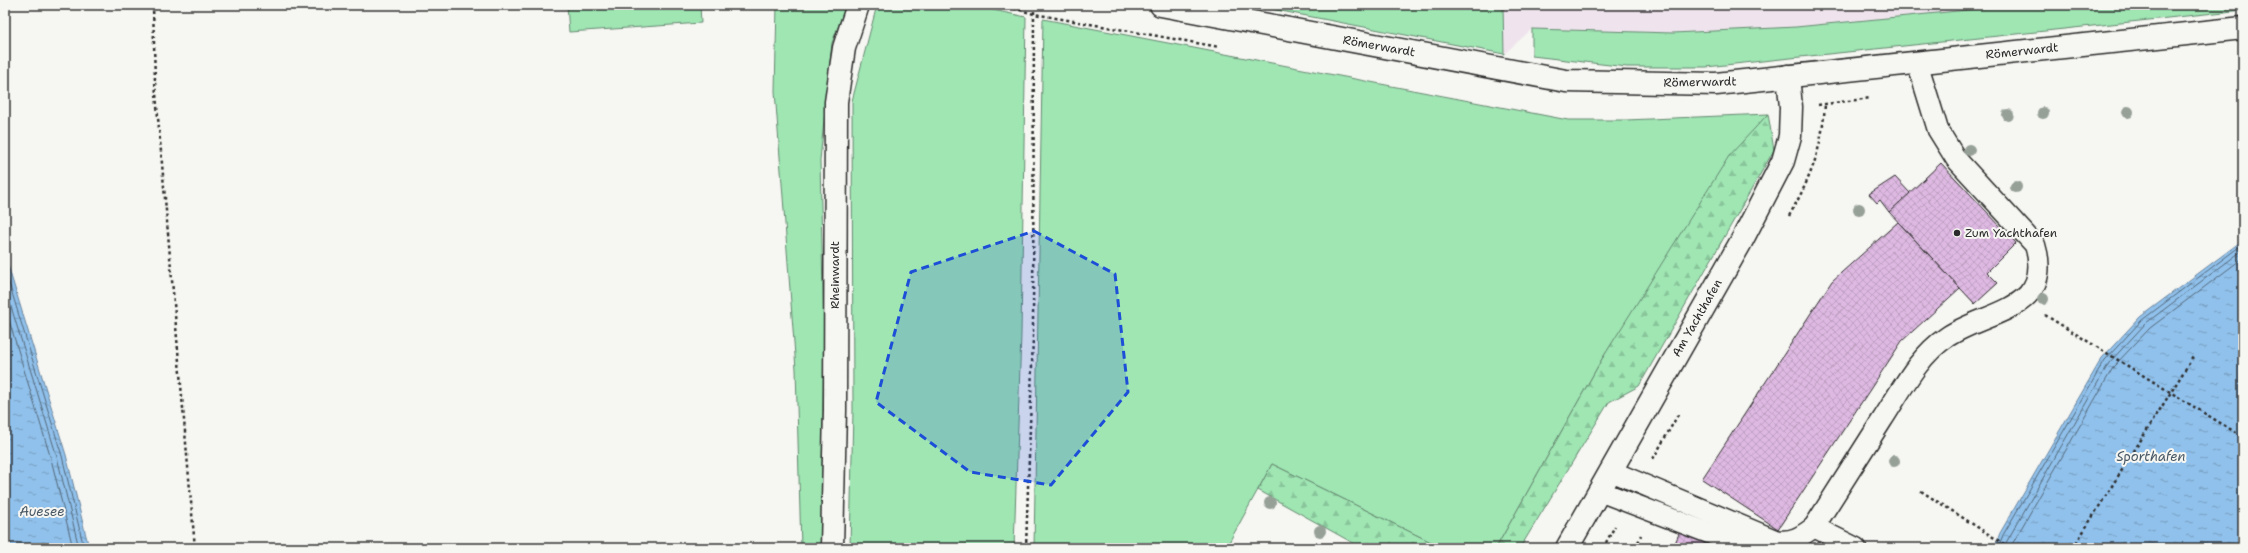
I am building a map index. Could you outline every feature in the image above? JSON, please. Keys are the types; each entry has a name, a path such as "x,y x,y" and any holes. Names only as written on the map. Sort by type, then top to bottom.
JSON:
{"street":[{"name":"Rheinwardt","path":"832,548 835,410 836,102 844,48 858,5"},
{"name":"Römerwardt","path":"1161,5 1566,81 1716,84 2243,28"},
{"name":"Am Yachthafen","path":"1567,548 1741,242 1783,161 1790,130 1791,107 1788,76"}],"lane":[{"path":"1611,471 1775,540 1787,542 1799,538 1814,527 1919,362 1947,337 2024,300 2035,288 2039,275 2039,259 2035,245 1956,160 1938,130 1917,62"},
{"path":"1599,491 1748,548"},
{"path":"1814,527 1856,548"}],"path":[{"path":"153,5 155,82 195,548"},
{"path":"1026,548 1033,336 1034,5"},
{"path":"2039,311 2243,437"},
{"path":"2073,548 2193,357"},
{"path":"1921,491 2010,548"}],"highlighted area":[{"path":"1034,231 1115,274 1128,392 1051,485 970,472 876,402 911,272"}],"shaded area":[{"path":"1503,5 2018,5 1796,27 1673,33 1532,29 1504,54"}],"green space":[{"path":"567,5 700,5 701,23 569,32"},
{"path":"777,5 846,5 832,43 820,160 824,337 821,548 801,548 796,369 775,91"},
{"path":"877,5 970,5 1026,17 1021,334 1014,548 850,548 853,410 852,101"},
{"path":"1250,5 1503,5 1504,54"},
{"path":"2018,5 2243,5 2243,10 1706,67 1627,67 1532,56 1532,29 1673,33 1796,27"},
{"path":"1043,19 1568,120 1626,120 1768,114 1755,129 1602,359 1496,548 1443,548 1272,464 1226,548 1034,548"},
{"path":"1768,114 1774,150 1639,386 1609,402 1520,548 1496,548 1602,359 1729,156"},
{"path":"1272,464 1443,548 1362,548 1258,490"}],"water":[{"name":"Sporthafen","path":"2243,240 2243,548 1994,548 2000,533 2102,358 2140,317"},
{"name":"Auesee","path":"5,256 66,455 89,548 5,548"}],"building":[{"name":"Zum Yachthafen","path":"1941,163 2016,243 1987,272 1998,283 1975,304 1889,212"},
{"path":"1895,177 1910,193 1889,212 1880,200 1877,203 1869,194"},
{"path":"1898,222 1960,288 1902,341 1778,529 1702,479 1832,281"},
{"path":"1681,529 1730,548 1673,548"}],"place":[{"name":"Zum Yachthafen","path":"1957,233"}]}
